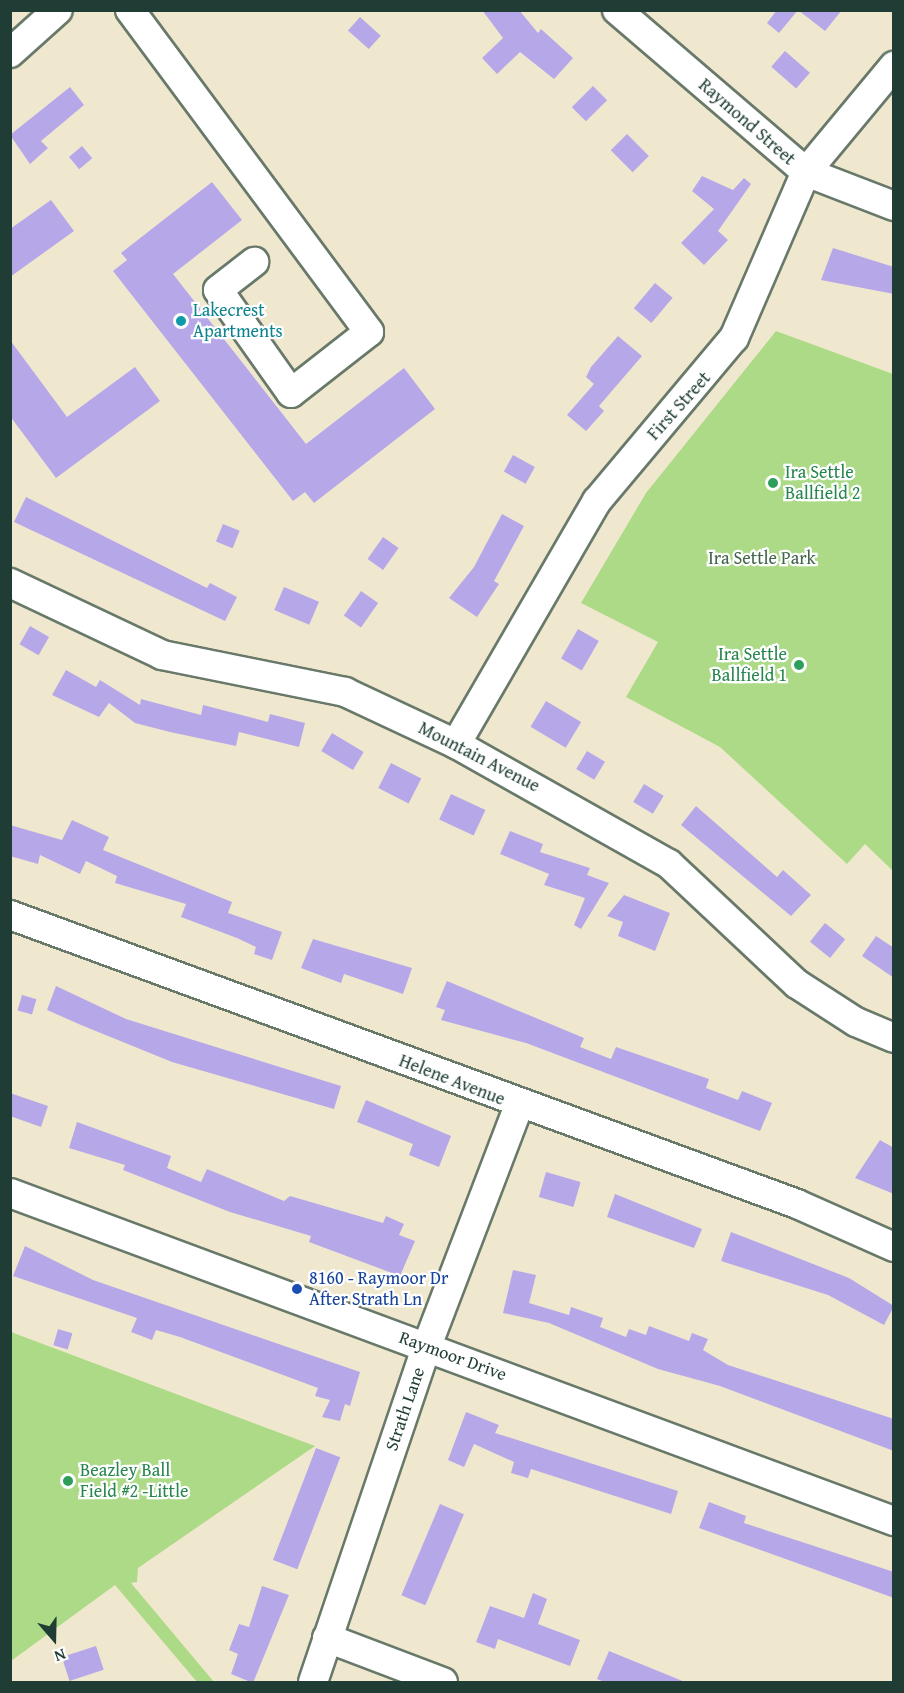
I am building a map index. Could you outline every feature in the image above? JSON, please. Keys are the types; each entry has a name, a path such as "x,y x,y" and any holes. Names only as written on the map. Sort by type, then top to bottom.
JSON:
{"street":[{"path":"10,53 58,10"},
{"path":"130,10 369,332 291,393 218,290 254,262"},
{"name":"Raymond Street","path":"616,10 806,172 894,206"},
{"name":"First Street","path":"456,744 597,501 734,338 806,172 894,66"},
{"name":"Mountain Avenue","path":"10,583 162,655 345,692 456,744 669,864 797,984 856,1022 894,1038"},
{"name":"Helene Avenue","path":"10,915 519,1105 797,1204 894,1247"},
{"name":"Strath Lane","path":"313,1683 427,1346 519,1105"},
{"name":"Raymoor Drive","path":"10,1193 894,1521"},
{"path":"327,1638 443,1683"}],"green space":[{"name":"Ira Settle Park","path":"776,331 893,374 893,871 865,844 847,864 720,747 626,697 658,642 581,603 646,493"},
{"path":"11,1332 315,1446 138,1568 137,1582 131,1583 214,1682 197,1682 115,1585 11,1661"}],"building":[{"path":"482,10 519,10 538,33 541,29 573,58 554,79 520,52 497,74 482,58 503,38"},
{"path":"777,10 798,10 779,33 767,23"},
{"path":"798,10 842,10 825,31"},
{"path":"360,17 381,36 369,49 348,30"},
{"path":"785,51 810,73 796,88 771,67"},
{"path":"593,86 607,100 586,121 572,107"},
{"path":"70,87 84,105 41,141 48,148 30,164 10,135"},
{"path":"627,134 649,156 633,172 611,150"},
{"path":"82,146 92,158 79,169 69,157"},
{"path":"702,176 733,190 744,178 751,184 718,231 728,240 704,265 681,243 714,209 692,191"},
{"name":"Lakecrest Apartments","path":"212,182 242,220 173,274 306,444 404,368 435,409 314,503 305,492 293,501 113,271 127,260 121,253"},
{"path":"51,200 74,231 10,277 10,229"},
{"path":"833,248 894,267 894,294 821,280"},
{"path":"655,283 673,298 651,323 634,308"},
{"path":"618,336 642,356 599,406 604,411 586,431 567,415 594,384 586,377 591,367"},
{"path":"10,340 67,417 135,367 160,401 56,478 10,416"},
{"path":"513,455 535,467 526,484 504,472"},
{"path":"26,497 207,588 210,583 237,597 225,621 14,522"},
{"path":"502,514 524,526 494,581 499,584 477,617 449,598 474,567"},
{"path":"223,524 240,531 233,548 216,542"},
{"path":"383,537 399,548 383,570 368,559"},
{"path":"284,587 319,602 309,625 274,610"},
{"path":"361,591 378,603 361,628 344,616"},
{"path":"30,626 49,637 39,655 20,644"},
{"path":"578,629 599,641 582,670 561,658"},
{"path":"66,670 96,687 100,680 140,705 141,699 201,715 203,705 268,722 270,714 305,723 299,747 239,732 236,746 170,732 135,723 109,703 99,717 52,695"},
{"path":"546,701 581,722 566,748 531,727"},
{"path":"332,733 364,752 353,770 321,751"},
{"path":"587,751 605,762 594,780 576,769"},
{"path":"391,763 421,778 409,803 378,788"},
{"path":"644,784 664,796 653,814 633,802"},
{"path":"451,794 485,810 474,835 439,819"},
{"path":"696,806 777,877 783,870 811,895 791,916 681,825"},
{"path":"72,820 109,837 103,850 232,902 228,913 282,932 272,960 254,954 256,947 237,938 181,917 186,904 115,883 117,876 86,861 80,874 40,855 38,864 10,856 10,825 62,840"},
{"path":"510,831 543,844 540,852 590,868 587,875 609,883 581,929 574,925 585,898 544,885 549,874 500,854"},
{"path":"624,895 670,913 655,951 618,936 623,922 607,916"},
{"path":"825,923 845,939 830,958 810,942"},
{"path":"876,936 894,948 894,978 862,956"},
{"path":"313,939 412,968 403,994 344,974 341,983 301,968"},
{"path":"447,981 584,1038 580,1047 611,1059 616,1047 709,1079 706,1088 738,1100 742,1091 772,1103 760,1131 526,1043 441,1020 445,1010 436,1007"},
{"path":"56,986 126,1019 341,1086 334,1109 172,1062 47,1010"},
{"path":"22,995 36,999 32,1015 18,1010"},
{"path":"10,1093 48,1106 41,1127 10,1116"},
{"path":"366,1100 451,1136 439,1167 409,1155 413,1144 357,1122"},
{"path":"77,1122 171,1156 167,1168 201,1182 207,1169 284,1201 290,1196 383,1223 386,1216 404,1224 399,1235 415,1241 400,1276 309,1242 311,1236 230,1212 123,1170 125,1165 69,1148"},
{"path":"880,1140 894,1148 894,1194 855,1178"},
{"path":"546,1172 581,1182 573,1207 539,1197"},
{"path":"615,1194 702,1229 694,1248 607,1217"},
{"path":"731,1232 849,1278 894,1306 884,1325 828,1295 721,1261"},
{"path":"25,1246 93,1280 360,1372 350,1406 345,1404 340,1421 322,1417 330,1400 315,1396 318,1388 156,1330 152,1340 131,1332 137,1318 13,1276"},
{"path":"513,1270 536,1275 529,1303 569,1315 571,1307 603,1318 600,1327 626,1337 629,1329 646,1335 649,1326 689,1341 692,1333 708,1339 703,1350 728,1365 894,1419 894,1451 720,1386 658,1369 549,1323 503,1313"},
{"path":"58,1329 72,1333 68,1349 53,1345"},
{"path":"466,1412 499,1425 495,1433 678,1491 671,1514 531,1469 528,1478 511,1473 514,1462 474,1444 464,1467 448,1460"},
{"path":"316,1448 340,1457 297,1569 273,1560"},
{"path":"709,1502 746,1516 744,1523 894,1572 894,1598 699,1528"},
{"path":"440,1504 464,1514 425,1605 401,1595"},
{"path":"262,1586 289,1595 253,1683 231,1674 238,1654 229,1650 239,1624 249,1627"},
{"path":"533,1593 547,1599 538,1624 580,1640 570,1666 498,1639 495,1649 476,1642 490,1606 524,1618"},
{"path":"96,1646 104,1670 69,1681 62,1657"},
{"path":"609,1651 685,1683 607,1683 597,1679"}],"place":[{"name":"Lakecrest Apartments","path":"181,321"},
{"name":"Ira Settle Ballfield 2","path":"773,483"},
{"name":"Ira Settle Ballfield 1","path":"799,665"},
{"name":"8160 - Raymoor Dr After Strath Ln","path":"297,1289"},
{"name":"Beazley Ball Field #2 -Little","path":"68,1481"}]}
